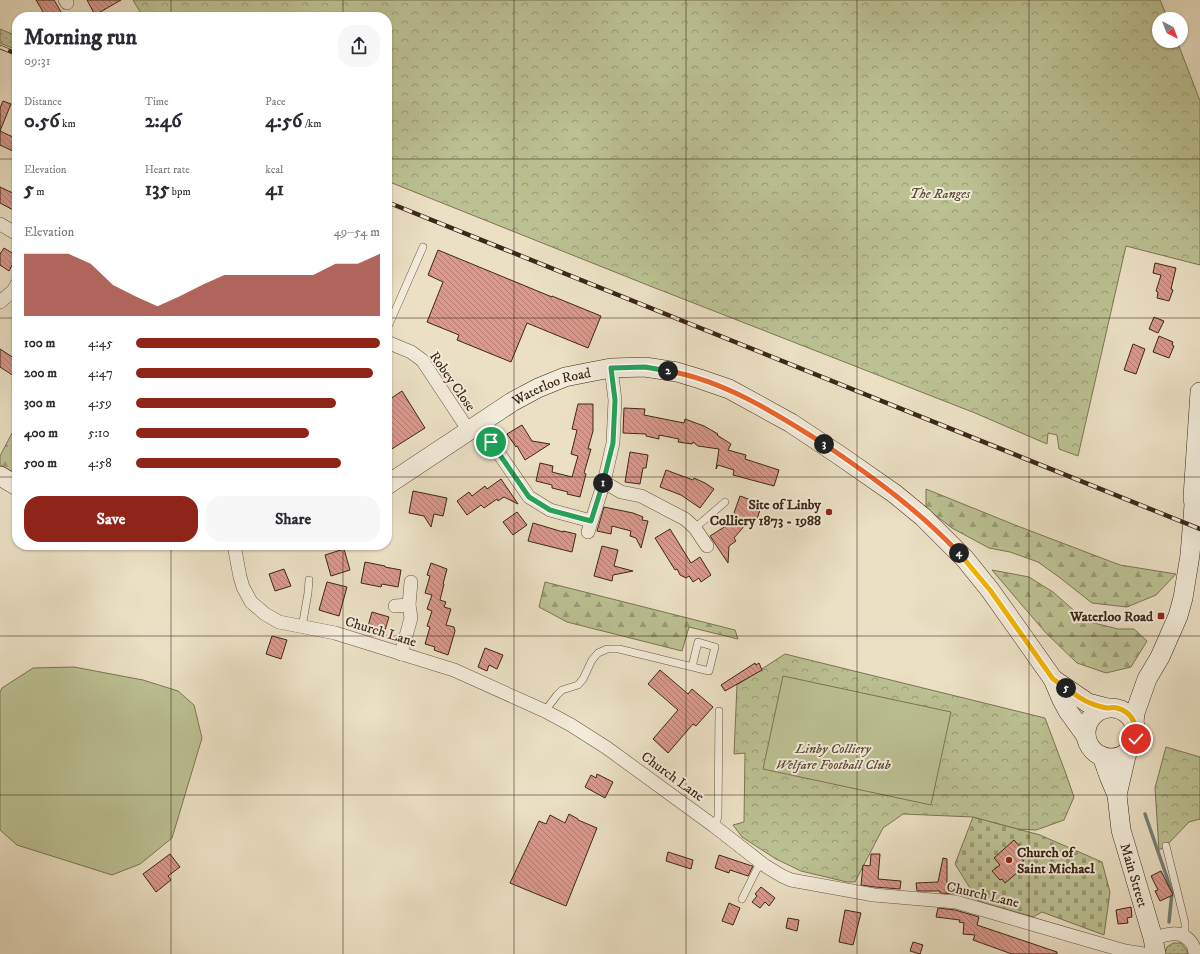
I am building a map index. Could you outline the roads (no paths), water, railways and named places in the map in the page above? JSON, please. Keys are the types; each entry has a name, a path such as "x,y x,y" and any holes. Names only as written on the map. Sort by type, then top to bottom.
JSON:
{"street":[{"path":"0,224 12,231"},
{"path":"0,302 12,292"},
{"name":"Robey Close","path":"392,344 411,352 422,360 469,431"},
{"name":"Waterloo Road","path":"392,482 512,402 538,388 565,377 611,368 645,367 677,372 729,389 791,423 839,455 900,499 922,517 965,559 990,590 1053,679 1068,711 1086,736"},
{"path":"491,442 529,497 550,510 589,527 604,482 613,443 615,400 611,368"},
{"path":"1134,722 1135,713 1147,679 1170,636 1183,598 1190,555 1200,392"},
{"path":"0,476 12,483"},
{"path":"604,482 621,492 641,496 685,519 695,528 707,546"},
{"name":"Church Lane","path":"235,550 243,587 251,602 265,614 279,622 335,633 454,670 545,711 571,725 607,748 714,826 760,863 791,880 874,895 956,902 1125,950 1151,949"},
{"path":"401,654 412,618 409,605 411,582"},
{"path":"396,606 409,605"},
{"name":"Waterloo Road","path":"1053,679 1088,702 1110,708"},
{"path":"1110,708 1130,695 1147,679"},
{"path":"1117,795 1128,752 1136,739 1137,730 1134,722 1123,710 1104,708 1095,713 1089,720 1086,728 1088,743 1093,750 1102,756 1112,758 1119,757 1128,752"},
{"path":"1102,756 1117,795"},
{"name":"Main Street","path":"1117,795 1121,830 1151,949"},
{"path":"1151,949 1170,933 1178,933 1185,937 1197,950"}],"lane":[{"path":"392,318 423,247"},
{"path":"695,528 725,502"},
{"path":"302,627 309,580"},
{"path":"545,711 562,690 578,684 583,679 592,660 598,653 607,649 619,649 692,667"},
{"path":"714,826 718,817 720,711"},
{"path":"1166,846 1184,923 1185,937"},
{"path":"742,899 760,863"}],"waterway":[{"path":"1145,814 1172,892 1169,922"}],"railway":[{"path":"0,47 12,52"},
{"path":"392,204 1200,529"}],"place":[{"name":"Site of Linby Colliery 1873 - 1988","path":"829,512"},
{"name":"Waterloo Road","path":"1161,616"},
{"name":"Church of Saint Michael","path":"1009,860"}],"park label":[{"name":"The Ranges","path":"940,193"},
{"name":"Linby Colliery Welfare Football Club","path":"833,756"}]}
